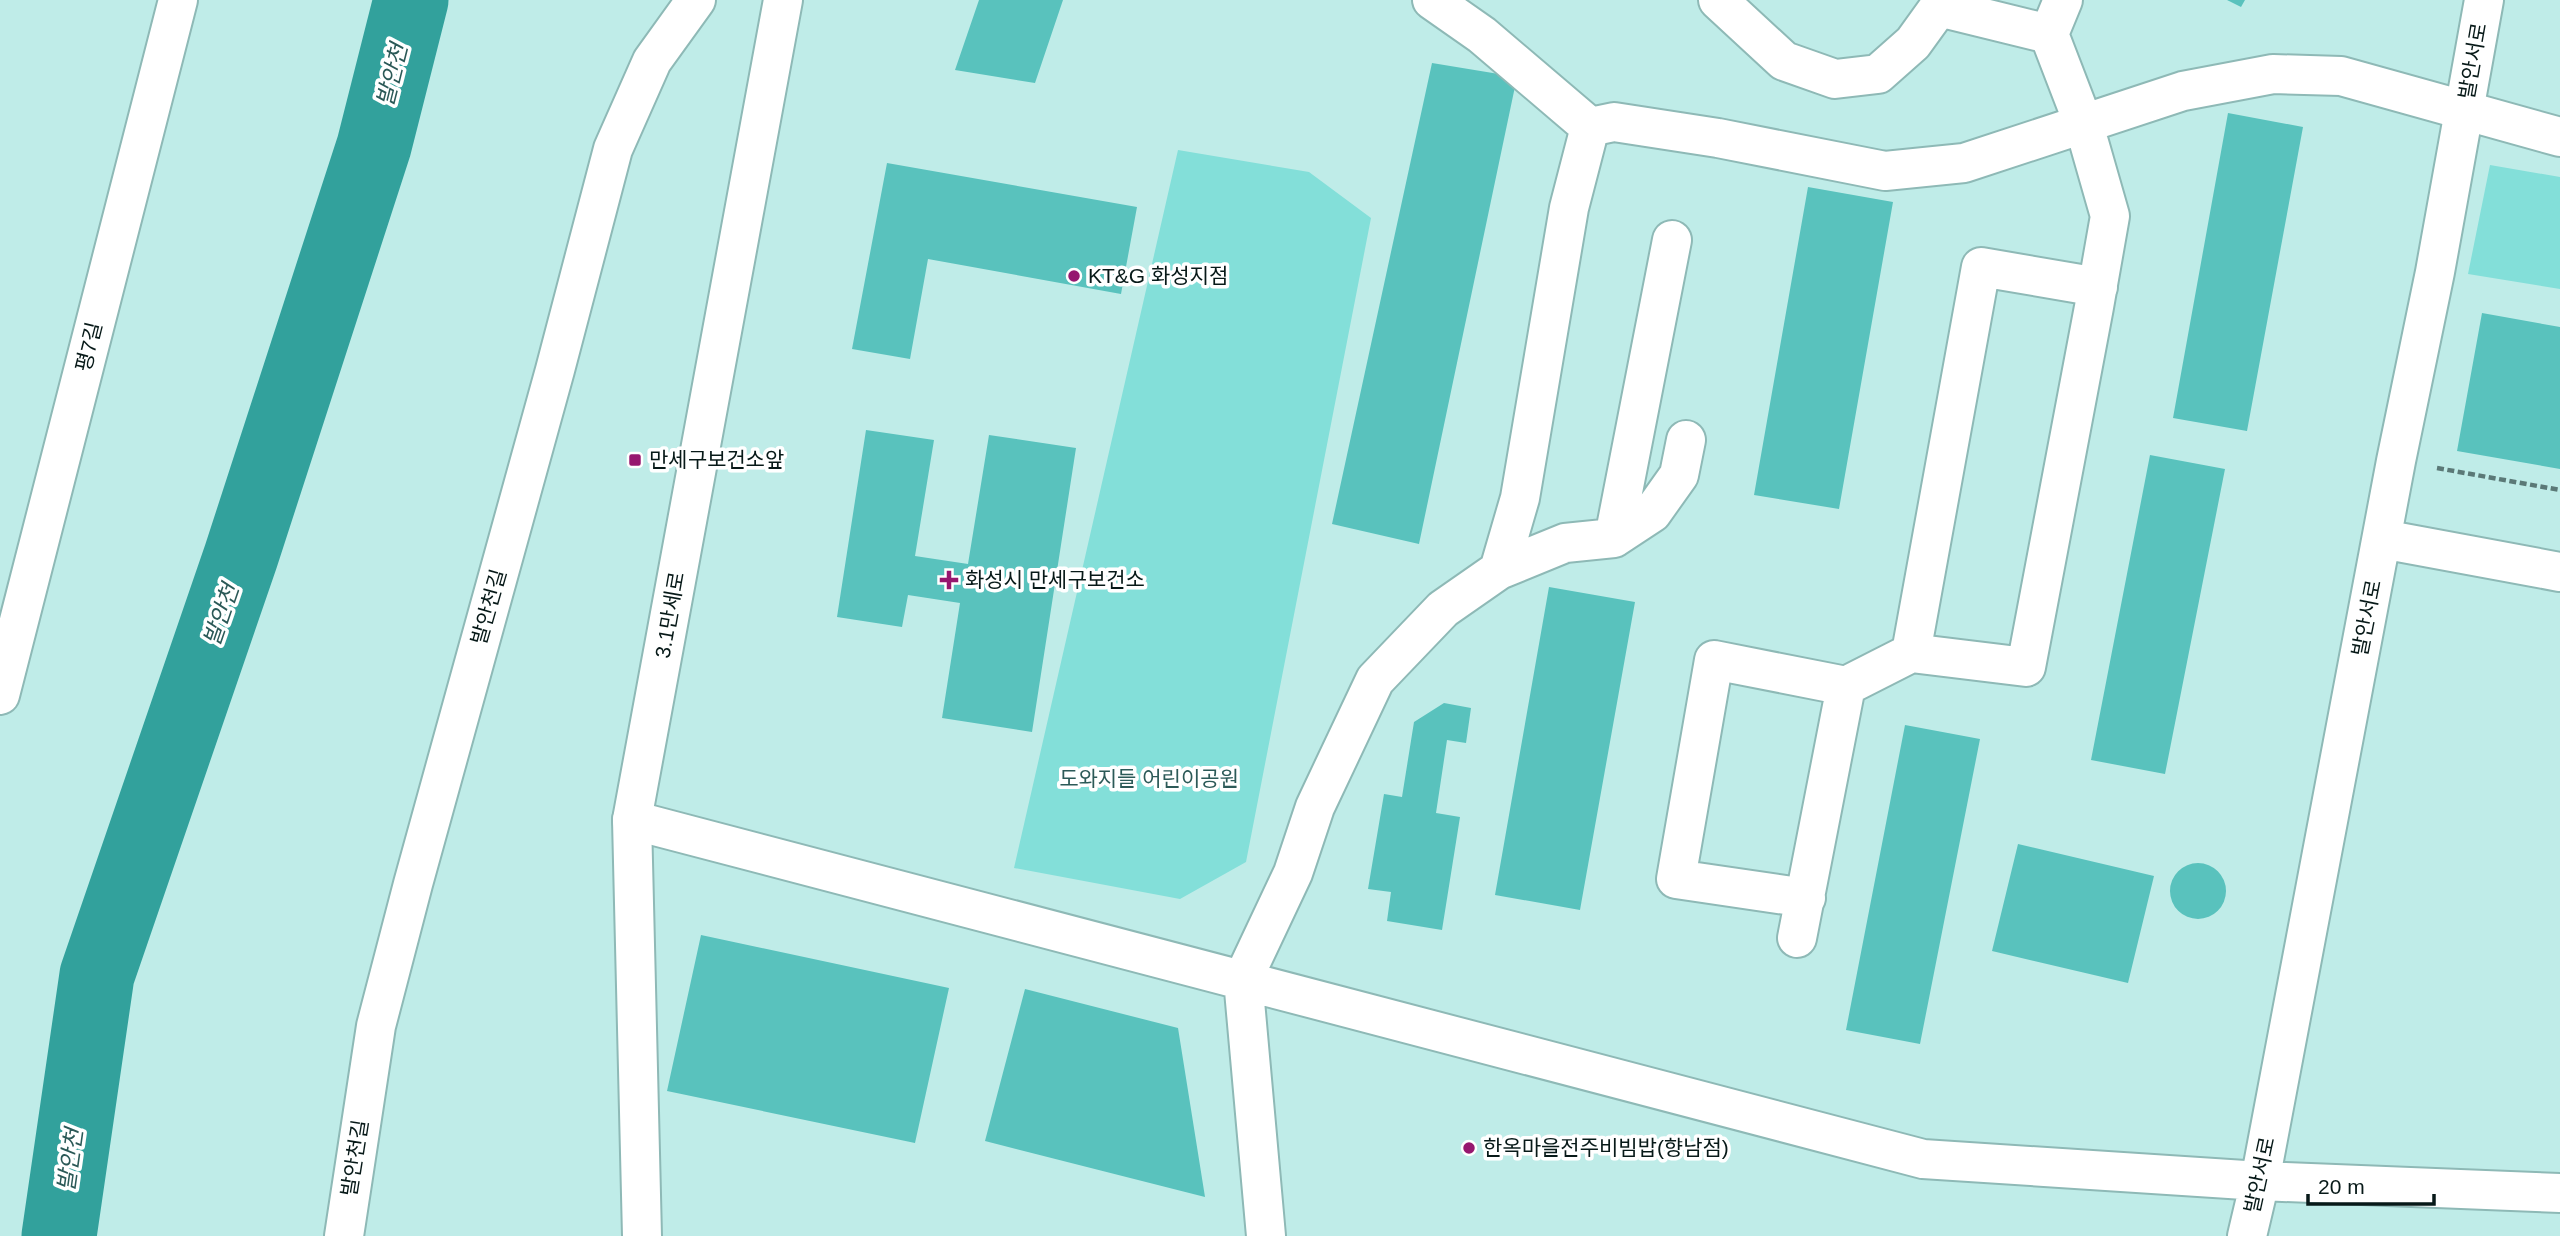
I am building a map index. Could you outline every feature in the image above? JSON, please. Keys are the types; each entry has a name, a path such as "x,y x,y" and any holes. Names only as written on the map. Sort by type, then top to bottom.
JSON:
{"street":[{"name":"평7길","path":"0,695 178,0"},
{"name":"발안천길","path":"344,1236 376,1026 613,149 652,61 696,0"},
{"name":"3.1만세로","path":"642,1236 632,820 783,0"},
{"path":"1432,0 1482,35 1590,127"},
{"path":"1718,0 1784,61 1835,79 1878,74 1913,43 1940,3 2056,17 2110,216 2026,667 1911,653 1846,686 1714,660 1676,879 1806,898"},
{"name":"발안서로","path":"2247,1236 2260,1181 2396,461 2435,272 2484,0"},
{"path":"1590,127 1614,122 1718,138 1885,171 1964,163 2183,91 2273,74 2342,76 2560,137"},
{"path":"1499,570 1520,498 1569,208 1590,127"},
{"path":"1614,538 1672,240"},
{"path":"1911,653 1981,267 2098,287"},
{"path":"1266,1236 1243,979 1293,873 1315,807 1375,680 1443,609 1499,570 1565,543 1614,538 1652,513 1679,475 1686,440"},
{"path":"2382,539 2560,572"},
{"path":"1797,938 1846,686"},
{"path":"632,820 1923,1158 2260,1181 2560,1193"}],"path":[{"path":"2396,461 2560,490"}],"green space":[{"name":"도와지들 어린이공원","path":"1178,150 1309,172 1371,218 1246,862 1180,899 1014,868"},
{"path":"2490,165 2560,177 2560,289 2468,274"}],"building":[{"path":"979,0 1063,0 1035,83 955,70"},
{"path":"2227,0 2245,0 2241,7"},
{"path":"1432,63 1517,77 1419,544 1332,524"},
{"path":"2228,113 2303,127 2247,431 2173,418"},
{"name":"KT&G 화성지점","path":"887,163 1137,207 1121,294 928,259 910,359 852,349"},
{"path":"1808,187 1893,202 1839,509 1754,495"},
{"path":"2482,313 2560,327 2560,469 2457,451"},
{"name":"화성시 만세구보건소","path":"866,430 934,440 915,556 968,564 989,435 1076,448 1032,732 942,718 960,603 908,595 902,627 837,617"},
{"path":"2150,455 2225,469 2165,774 2091,760"},
{"path":"1549,587 1635,602 1580,910 1495,895"},
{"path":"1444,703 1471,708 1466,743 1447,740 1436,813 1460,817 1442,930 1387,921 1391,892 1368,889 1384,794 1402,797 1414,722"},
{"path":"1905,725 1980,739 1920,1044 1846,1030"},
{"path":"2018,844 2154,876 2128,983 1992,951"},
{"path":"2192,863 2204,863 2214,867 2222,875 2226,891 2222,907 2214,915 2204,919 2192,919 2182,915 2174,907 2170,897 2170,885 2174,875 2182,867"},
{"path":"701,935 949,988 915,1143 667,1091"},
{"path":"1025,989 1178,1028 1205,1197 985,1141"}],"waterway":[{"name":"발안천","path":"59,1236 97,975 241,556 374,146 411,0"}],"place":[{"name":"KT&G 화성지점","path":"1074,276"},
{"name":"만세구보건소앞","path":"635,460"},
{"name":"화성시 만세구보건소","path":"949,580"},
{"name":"한옥마을전주비빔밥(향남점)","path":"1469,1148"}]}
